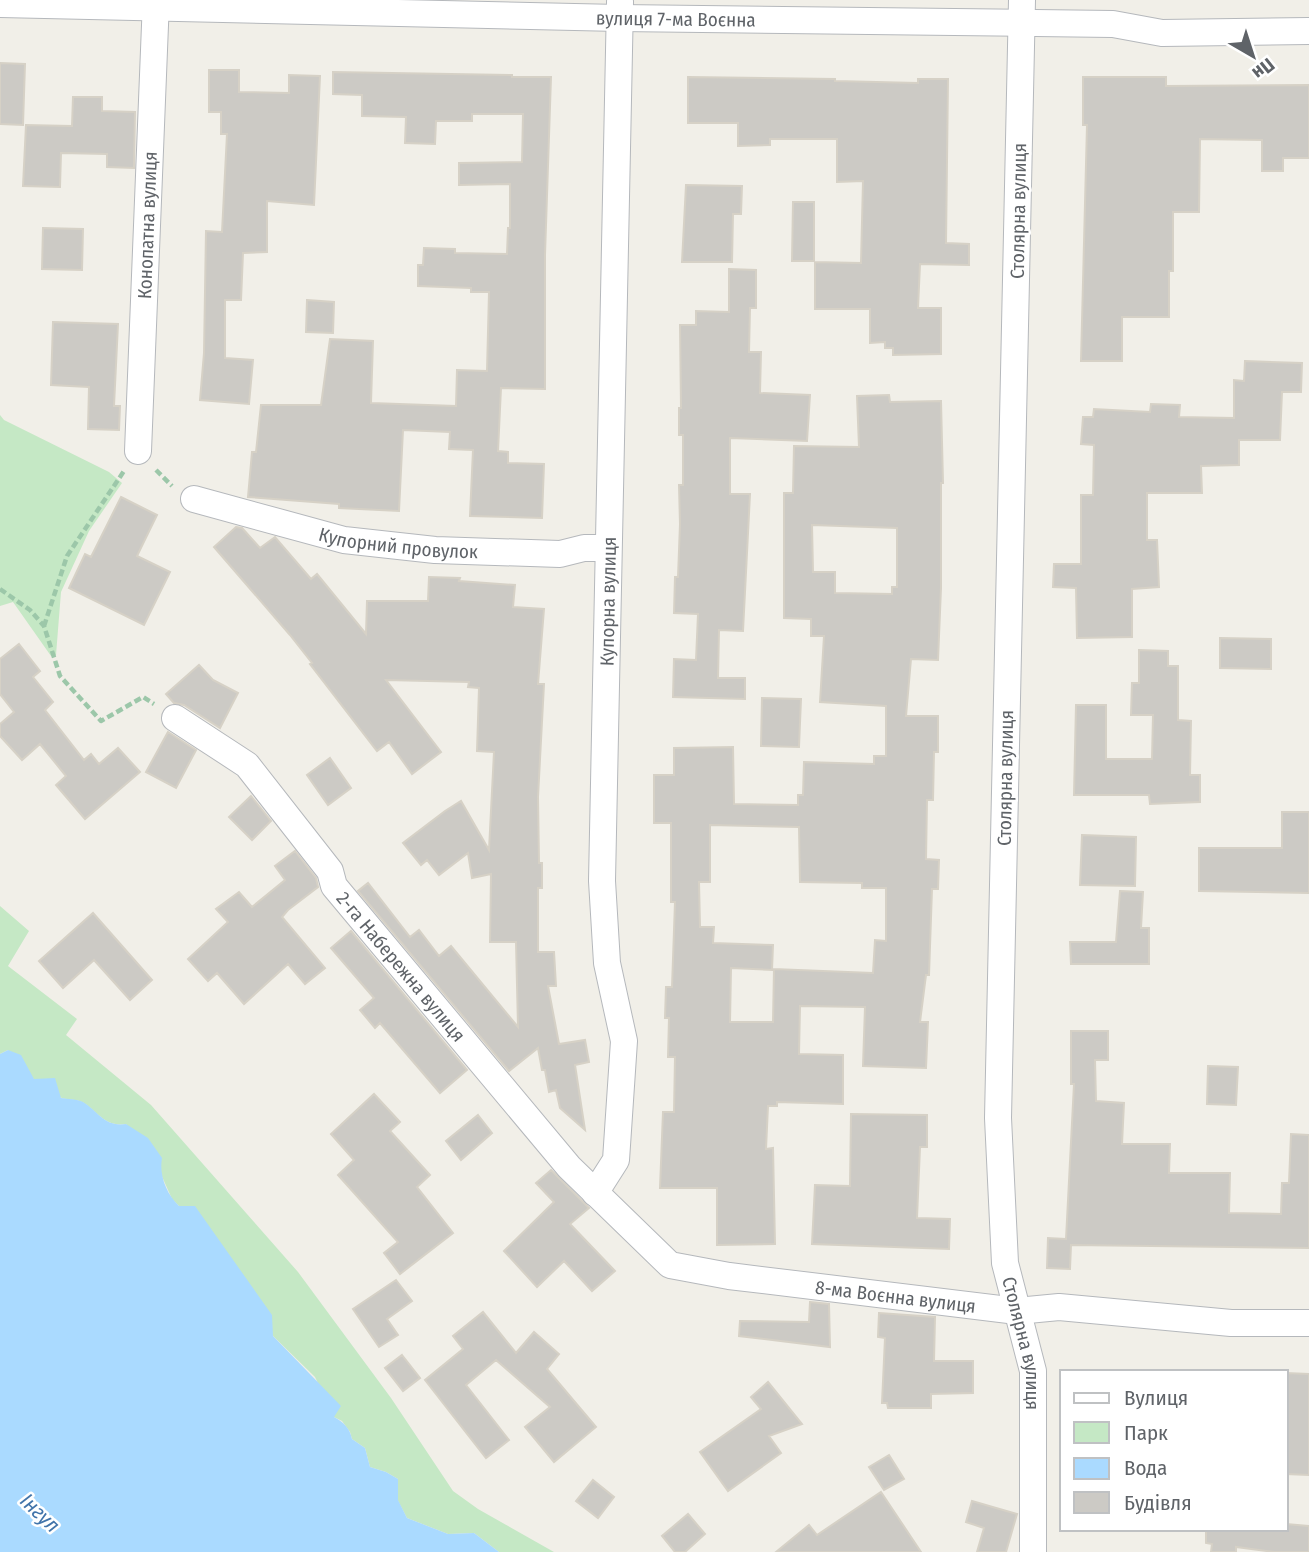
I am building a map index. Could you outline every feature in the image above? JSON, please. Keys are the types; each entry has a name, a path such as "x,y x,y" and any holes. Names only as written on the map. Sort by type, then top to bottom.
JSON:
{"street":[{"name":"вулиця 7-ма Воєнна","path":"0,4 156,3 1022,12 1162,33 1309,30"},
{"name":"Конопатна вулиця","path":"138,451 156,3"},
{"name":"Купорна вулиця","path":"596,1193 615,1160 624,1041 607,963 602,881 620,9"},
{"name":"Столярна вулиця","path":"1022,12 998,1118 1005,1264 1033,1371 1033,1552"},
{"name":"Купорний провулок","path":"194,499 344,540 435,550 560,554 584,548 608,548"},
{"name":"2-га Набережна вулиця","path":"175,718 247,765 330,871 334,886 569,1167 596,1193"},
{"name":"8-ма Воєнна вулиця","path":"596,1193 670,1265 729,1276 1017,1311 1059,1307 1231,1323 1309,1323"}],"path":[{"path":"44,626 67,556 138,451 168,483 194,499"},
{"path":"0,589 30,610 44,626 60,676 101,721 143,697 175,718"}],"green space":[{"path":"0,415 4,420 109,472 122,483 89,531 61,592 56,655 51,656 13,602 0,606"},
{"path":"0,906 29,931 8,966 77,1019 66,1035 151,1105 298,1272 391,1398 453,1491 478,1509 554,1552 499,1552 474,1533 448,1534 407,1518 398,1501 398,1479 370,1467 365,1448 352,1439 342,1421 334,1417 315,1377 273,1336 195,1207 179,1206 172,1199 160,1172 126,1124 107,1121 84,1103 62,1098 46,1090 8,1050 0,1054"}],"water":[{"name":"Інгул","path":"8,1050 21,1055 34,1079 55,1078 61,1098 83,1102 107,1121 126,1124 148,1138 162,1158 164,1184 170,1195 179,1206 195,1206 272,1315 273,1336 341,1406 334,1417 346,1426 352,1439 365,1448 370,1467 398,1479 398,1500 407,1518 448,1534 474,1533 499,1552 0,1552 0,1054"}],"building":[{"path":"0,63 25,64 23,125 0,124"},
{"path":"209,70 239,70 239,92 289,93 289,75 320,76 314,205 267,201 267,252 243,253 241,300 225,300 225,358 253,360 249,404 200,400 204,353 206,231 222,232 227,134 221,134 221,112 209,112"},
{"path":"333,72 551,77 545,255 545,389 501,388 498,451 508,452 508,463 544,464 542,518 470,516 473,450 449,449 450,432 403,430 399,511 339,508 339,504 248,497 252,452 256,452 261,405 321,405 330,339 373,341 371,403 456,406 457,370 487,371 489,292 471,292 471,288 418,286 418,265 423,265 424,248 455,249 455,253 507,254 510,184 459,185 459,163 522,162 523,114 472,114 472,121 436,121 435,144 405,143 406,117 362,116 362,95 333,94"},
{"path":"688,77 918,83 918,79 948,79 946,243 969,244 969,265 920,264 918,308 941,308 941,354 893,355 893,348 885,348 885,342 870,343 870,309 815,309 815,262 861,263 863,181 837,182 837,139 770,139 770,145 738,146 738,123 688,123"},
{"path":"1083,77 1166,77 1166,86 1309,85 1309,158 1283,158 1283,171 1262,171 1262,140 1200,139 1199,212 1173,212 1173,271 1169,271 1169,317 1122,317 1122,361 1081,361 1087,125 1083,125"},
{"path":"73,97 102,97 102,111 135,112 134,168 107,167 107,154 61,153 60,187 23,186 26,125 72,126"},
{"path":"686,185 742,186 741,214 733,214 732,262 682,262"},
{"path":"793,202 814,202 814,261 792,261"},
{"path":"43,228 83,229 82,270 42,269"},
{"path":"729,269 756,270 756,308 750,308 749,352 761,352 760,393 810,395 807,441 730,438 730,494 750,494 743,631 719,630 718,678 745,678 745,699 673,697 674,659 696,660 698,614 674,613 675,577 678,577 679,485 683,485 683,435 679,435 680,325 696,325 696,311 729,312"},
{"path":"307,300 334,302 333,333 306,332"},
{"path":"53,322 118,324 114,406 120,406 119,430 88,429 89,387 51,385"},
{"path":"1245,361 1302,363 1301,392 1282,392 1280,440 1239,440 1239,465 1201,466 1202,493 1147,493 1147,540 1157,540 1159,587 1132,589 1132,637 1077,638 1076,588 1053,587 1054,564 1081,564 1081,495 1093,495 1094,445 1081,444 1083,417 1093,417 1094,409 1150,412 1151,404 1180,405 1179,417 1234,418 1234,380 1244,381"},
{"path":"889,395 890,402 941,401 943,483 938,660 911,659 906,716 938,716 938,752 934,752 933,800 927,800 926,859 939,860 938,889 932,889 929,975 926,975 920,1022 928,1022 926,1068 863,1066 865,1007 800,1006 799,1054 843,1055 843,1104 777,1102 777,1106 768,1106 766,1149 773,1148 775,1244 717,1245 717,1188 660,1188 663,1112 674,1112 675,1057 668,1057 669,1018 665,1018 666,987 672,987 675,902 671,902 671,823 654,823 654,775 674,775 674,748 733,747 734,804 798,805 798,795 803,795 804,762 874,764 874,756 886,756 886,706 820,702 824,636 811,636 811,619 784,618 784,493 793,493 794,446 859,447 857,396","holes":["812,525 897,528 897,587 892,587 892,594 835,593 835,572 813,572","710,825 799,827 800,882 862,883 862,888 886,888 886,941 875,940 873,973 774,969 773,1022 730,1022 731,968 772,970 773,945 713,943 714,927 700,927 699,882 710,882"]},
{"path":"121,497 157,515 137,556 170,572 144,625 69,588 85,554 91,557"},
{"path":"236,527 242,528 260,548 275,537 311,579 317,574 366,634 367,601 428,601 429,577 515,585 513,607 544,609 538,684 544,684 538,797 542,888 538,888 538,952 554,952 556,986 548,986 559,1044 585,1040 589,1062 575,1065 585,1130 560,1108 556,1090 549,1092 538,1048 509,1071 358,891 368,883 410,937 419,930 439,956 451,946 518,1027 516,942 490,942 491,874 472,878 468,853 439,875 427,860 421,865 403,843 461,801 489,850 494,752 477,751 479,688 468,687 469,682 386,680 441,752 412,774 389,742 377,751 290,635 214,547"},
{"path":"1220,638 1271,639 1271,669 1220,668"},
{"path":"19,644 40,671 33,677 53,702 45,710 84,760 91,754 99,764 118,748 140,772 85,819 56,785 66,776 40,744 22,760 0,736 0,724 14,712 0,694 0,659"},
{"path":"1139,650 1168,651 1168,666 1178,666 1178,720 1191,721 1190,775 1200,775 1200,802 1150,804 1149,795 1074,795 1076,705 1106,705 1106,759 1152,759 1153,715 1131,715 1132,683 1139,683"},
{"path":"199,665 213,680 238,693 220,728 184,705 174,703 166,694"},
{"path":"762,698 801,699 799,747 761,746"},
{"path":"168,732 196,750 176,788 146,772"},
{"path":"330,758 351,788 328,805 307,775"},
{"path":"251,796 271,821 252,840 229,817"},
{"path":"1282,812 1309,812 1309,893 1199,891 1199,848 1282,848"},
{"path":"1082,835 1136,837 1135,886 1080,885"},
{"path":"295,851 316,878 318,887 282,917 325,968 305,984 288,964 244,1004 217,973 208,981 188,959 228,922 216,909 239,892 252,907 285,880 275,866"},
{"path":"1120,891 1143,892 1141,928 1149,928 1149,964 1071,964 1070,942 1116,942"},
{"path":"93,913 152,980 130,1000 94,960 63,988 39,961"},
{"path":"351,931 467,1070 440,1093 380,1023 375,1028 360,1010 374,998 331,948"},
{"path":"1071,1031 1108,1031 1108,1060 1095,1060 1096,1101 1124,1103 1122,1144 1170,1144 1169,1173 1230,1173 1229,1213 1281,1214 1282,1183 1289,1183 1291,1134 1309,1135 1309,1248 1071,1245 1070,1269 1047,1268 1048,1238 1066,1239 1074,1084 1071,1084"},
{"path":"1208,1066 1238,1067 1236,1105 1207,1104"},
{"path":"374,1094 400,1122 390,1131 430,1175 417,1187 453,1233 400,1274 384,1253 398,1242 338,1175 354,1160 331,1134"},
{"path":"851,1114 927,1115 927,1147 920,1147 917,1218 950,1219 949,1249 812,1244 815,1185 850,1186"},
{"path":"478,1115 492,1133 461,1160 446,1141"},
{"path":"551,1170 589,1208 570,1224 615,1271 592,1291 564,1261 537,1287 504,1251 554,1202 536,1183"},
{"path":"396,1280 412,1301 387,1319 398,1335 379,1347 353,1309"},
{"path":"810,1302 829,1304 830,1347 739,1336 740,1321 809,1322"},
{"path":"483,1312 516,1353 534,1332 559,1354 547,1369 596,1427 554,1462 525,1427 550,1407 496,1360 466,1385 509,1440 486,1458 425,1380 463,1349 453,1336"},
{"path":"879,1313 935,1317 934,1361 973,1361 973,1393 931,1394 931,1408 888,1408 887,1403 882,1403 885,1338 878,1337"},
{"path":"402,1355 420,1378 403,1391 385,1368"},
{"path":"1288,1373 1309,1374 1309,1475 1288,1474"},
{"path":"768,1382 802,1424 769,1436 781,1453 728,1491 700,1452 761,1409 751,1397"},
{"path":"889,1455 904,1479 884,1490 869,1467"},
{"path":"593,1480 614,1497 598,1518 576,1501"},
{"path":"881,1492 921,1552 776,1552 809,1525 817,1535"},
{"path":"972,1501 1017,1514 1006,1552 977,1552 984,1528 966,1522"},
{"path":"688,1514 705,1534 685,1552 675,1552 662,1536"},
{"path":"1288,1524 1309,1526 1309,1552 1274,1552 1236,1547 1236,1552 1211,1552 1212,1544 1206,1543 1206,1531 1288,1531"}]}
